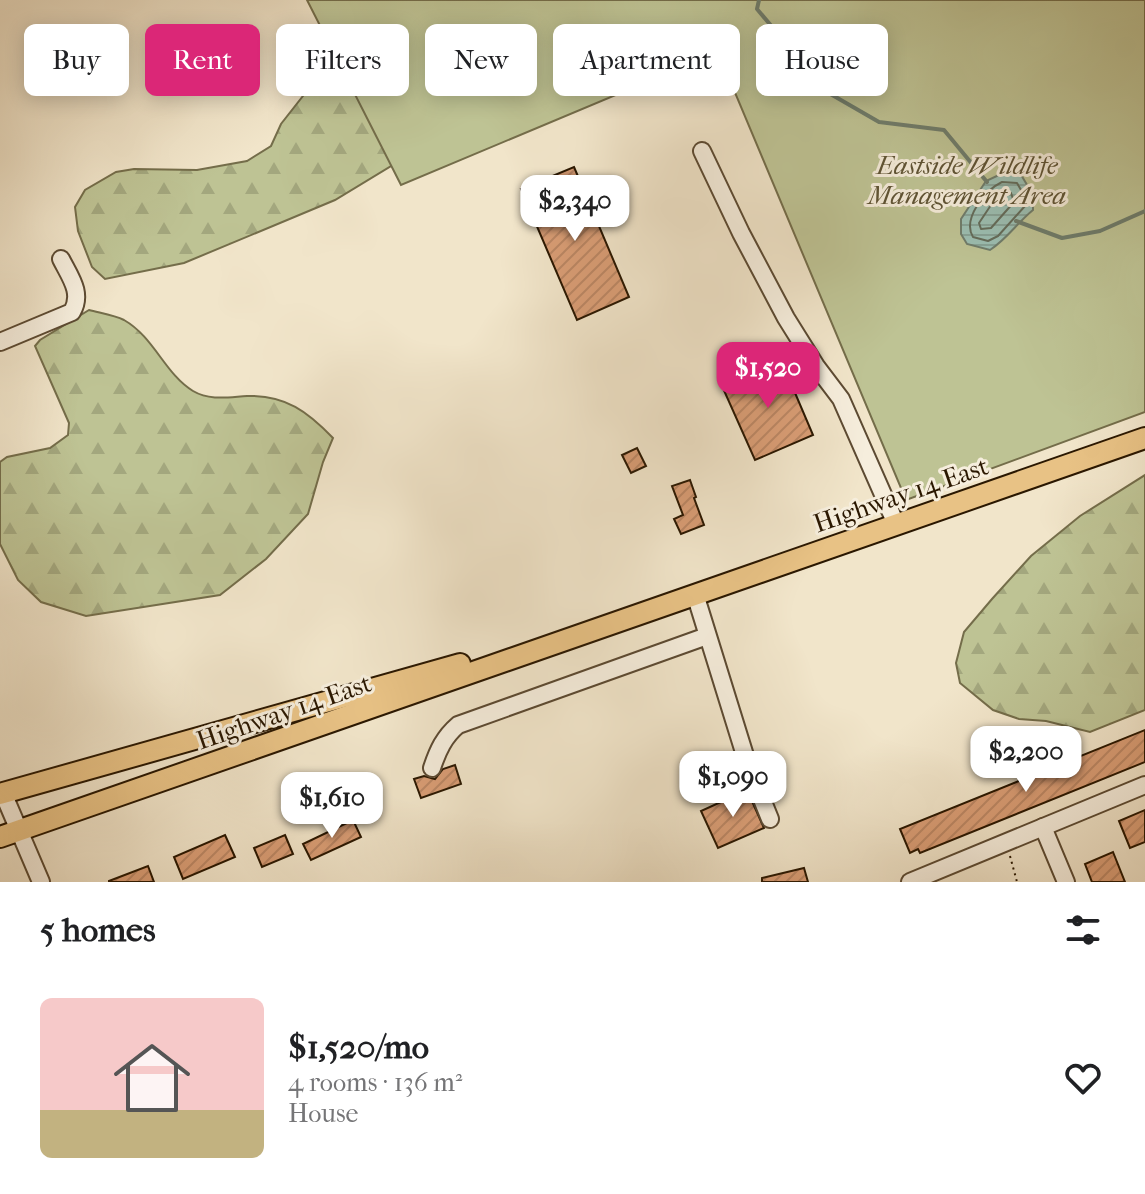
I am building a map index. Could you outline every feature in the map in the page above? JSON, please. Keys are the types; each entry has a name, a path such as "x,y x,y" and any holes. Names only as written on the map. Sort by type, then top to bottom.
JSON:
{"main road":[{"name":"Highway 14 East","path":"10,834 1145,438"},
{"name":"Highway 14 East","path":"2,793 584,632"}],"street":[{"path":"702,151 786,318 841,399 896,524"},
{"path":"0,342 72,312 77,293 61,259"},
{"path":"695,594 747,762 770,819"},
{"path":"432,768 437,750 446,735 458,725 707,636"},
{"path":"910,882 1145,785"},
{"path":"2,793 10,834 41,882"},
{"path":"1043,827 1066,882"}],"path":[{"path":"1007,842 1017,882"}],"green space":[{"name":"Eastside Wildlife Management Area","path":"307,0 1145,0 1145,412 906,500 736,96 740,96 740,24 553,24 553,96 613,96 401,185 356,96 409,96 409,24 319,24"},
{"path":"303,96 368,96 395,154 391,166 335,200 184,263 105,279 92,267 78,231 75,207 85,190 116,172 134,169 197,170 247,161 271,146 281,124"},
{"path":"89,310 120,318 134,327 183,384 193,391 213,397 261,396 285,402 305,413 333,438 308,514 266,559 220,595 86,616 41,602 18,580 0,544 0,462 7,457 50,448 68,435 69,423 35,346"},
{"path":"1145,475 1145,710 1090,732 1046,721 1019,719 993,710 960,683 956,663 964,632 1031,556 1080,516"}],"water":[{"path":"1020,173 1033,195 1033,210 990,250 967,244 961,234 961,219 986,181 1001,174"}],"building":[{"path":"574,167 629,297 577,320 521,189"},
{"path":"781,360 813,435 755,460 722,386"},
{"path":"637,448 646,466 631,473 622,455"},
{"path":"690,480 704,525 681,534 674,519 683,515 672,486"},
{"path":"1145,730 1145,762 920,853 918,849 910,853 900,829"},
{"path":"455,765 461,784 421,798 414,779 424,776 435,779 443,769"},
{"path":"747,790 764,828 718,848 701,811"},
{"path":"1145,810 1145,842 1130,848 1119,821"},
{"path":"353,820 361,837 311,860 303,844"},
{"path":"225,835 235,857 183,879 174,857"},
{"path":"285,835 293,854 262,867 254,848"},
{"path":"1113,852 1125,882 1092,882 1085,864"},
{"path":"148,866 154,882 109,882 109,881"},
{"path":"804,868 808,882 762,882 762,878"}],"waterway":[{"path":"759,0 757,9 827,92 879,122 944,130 987,182"},
{"path":"1016,221 1062,238 1100,231 1145,211"}]}
